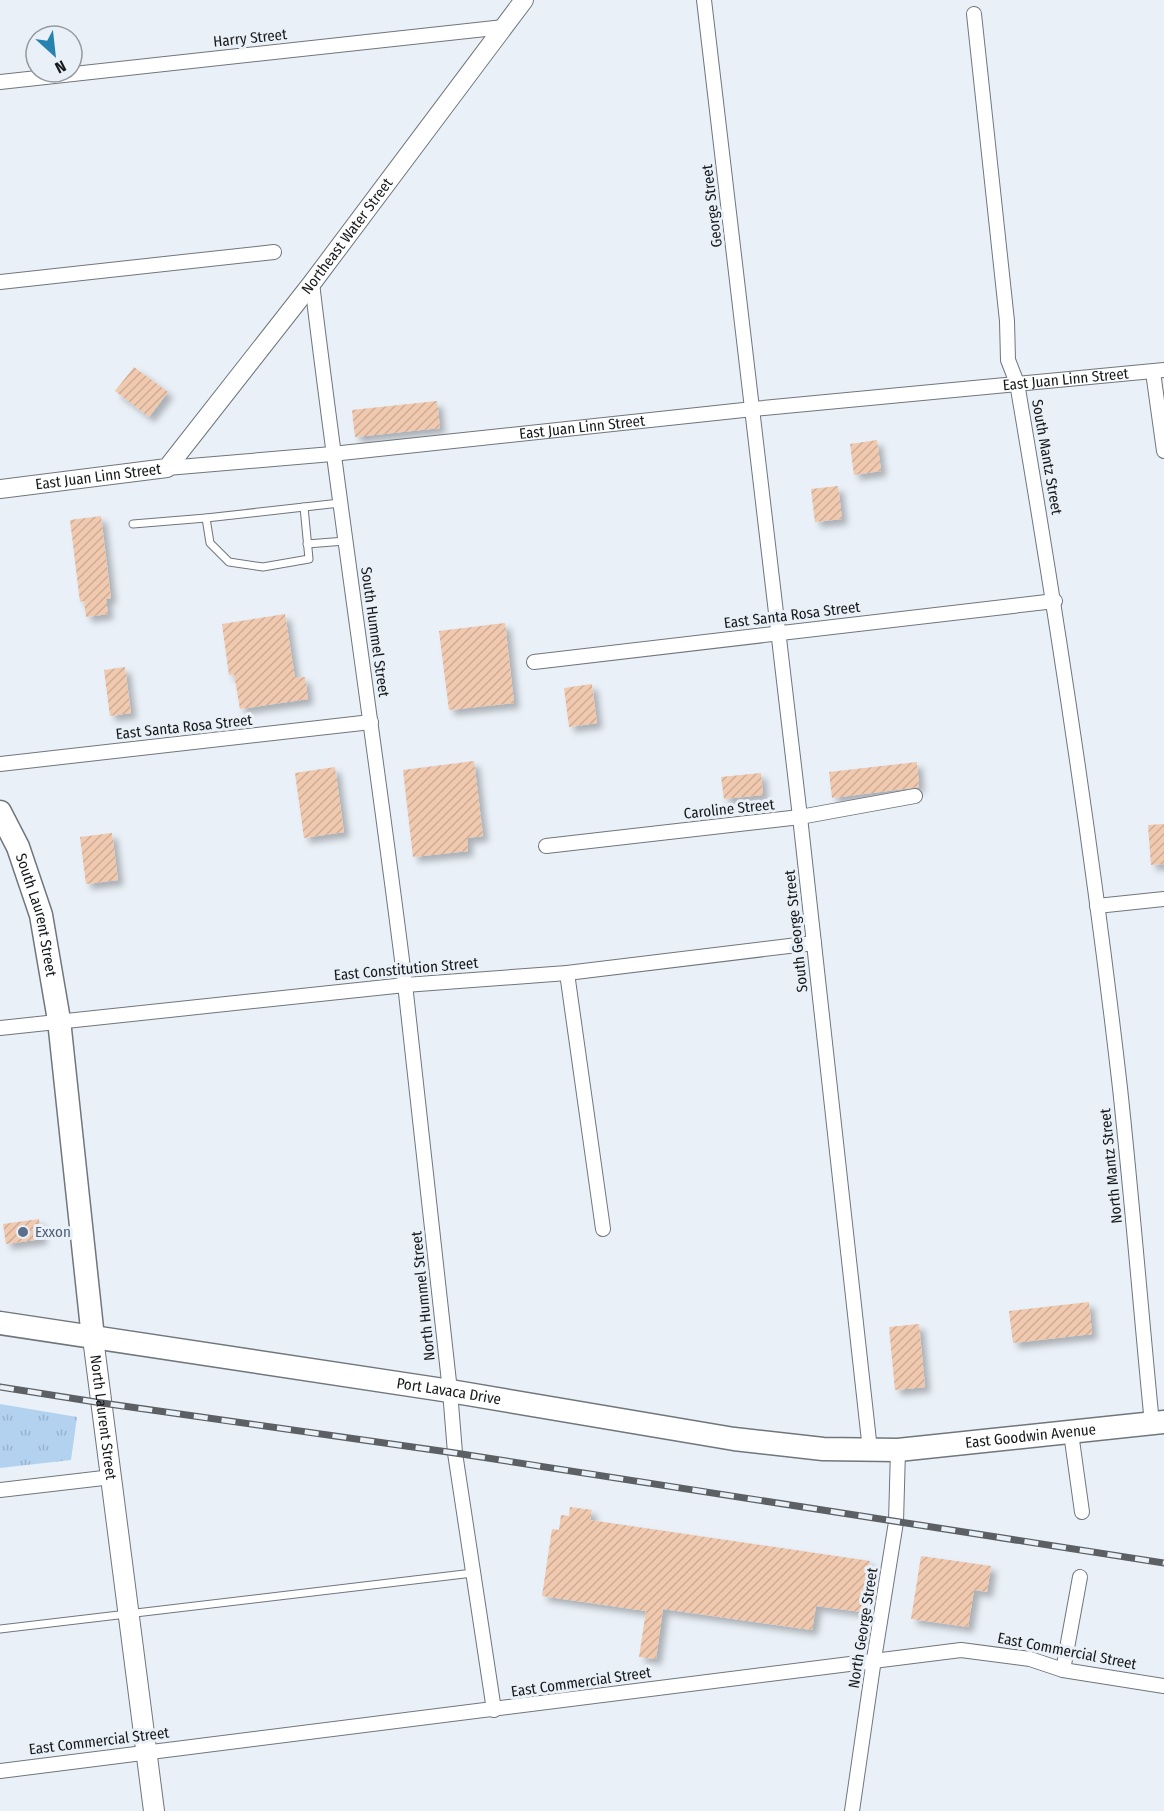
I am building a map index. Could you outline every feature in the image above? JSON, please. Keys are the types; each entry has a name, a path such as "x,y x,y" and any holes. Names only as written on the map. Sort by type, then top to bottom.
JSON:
{"main road":[{"name":"South Laurent Street","path":"0,813 18,847 41,915 59,1020"},
{"name":"North Laurent Street","path":"59,1020 93,1338 154,1811"},
{"name":"Port Lavaca Drive","path":"0,1323 450,1392 734,1439 824,1449 898,1450"},
{"name":"East Goodwin Avenue","path":"898,1450 1158,1423"}],"street":[{"name":"Northeast Water Street","path":"167,468 312,283 524,0"},
{"name":"George Street","path":"704,0 753,409"},
{"name":"South Mantz Street","path":"974,14 1007,321 1008,360 1017,383 1054,601 1097,906"},
{"name":"Harry Street","path":"0,82 504,27"},
{"path":"0,282 274,252"},
{"name":"South Hummel Street","path":"312,283 332,453 371,722 405,985"},
{"name":"East Juan Linn Street","path":"0,489 167,468 1158,371"},
{"path":"1158,371 1164,451"},
{"name":"South George Street","path":"753,409 870,1450"},
{"name":"East Santa Rosa Street","path":"534,662 1054,601"},
{"name":"East Santa Rosa Street","path":"0,764 371,722"},
{"name":"Caroline Street","path":"546,846 800,817 915,796"},
{"path":"1097,906 1164,899"},
{"name":"North Mantz Street","path":"1097,906 1158,1423"},
{"name":"East Constitution Street","path":"0,1028 405,985 567,973 814,943"},
{"path":"567,973 603,1229"},
{"name":"North Hummel Street","path":"405,985 455,1453 494,1710"},
{"path":"1071,1433 1082,1512"},
{"name":"North George Street","path":"852,1811 896,1521 898,1450"},
{"path":"0,1490 112,1477"},
{"path":"1063,1670 1080,1577"},
{"name":"East Commercial Street","path":"0,1771 146,1751 494,1710 874,1659 961,1650 1030,1659 1063,1670 1164,1686"}],"lane":[{"path":"133,524 340,503"},
{"path":"206,518 210,543 229,562 263,567 309,559 304,507"},
{"path":"307,544 345,541"},
{"path":"0,1629 473,1573"}],"green space":[{"path":"0,1404 77,1417 71,1460 0,1468"}],"building":[{"path":"134,367 168,392 149,417 115,391"},
{"path":"437,401 440,428 355,437 352,410"},
{"path":"877,440 881,471 854,475 850,444"},
{"path":"838,486 842,519 815,522 811,489"},
{"path":"101,516 111,598 106,599 108,614 86,617 84,601 80,602 70,520"},
{"path":"285,614 295,678 305,677 308,699 240,709 234,674 229,675 222,624"},
{"path":"505,623 514,703 449,710 439,631"},
{"path":"125,667 131,713 110,716 104,670"},
{"path":"592,684 597,723 569,727 564,688"},
{"path":"474,761 483,836 467,838 468,851 413,857 403,770"},
{"path":"917,762 919,787 832,798 829,772"},
{"path":"335,767 344,832 304,838 295,773"},
{"path":"761,773 763,795 724,799 721,777"},
{"path":"1164,824 1164,864 1151,865 1148,825"},
{"path":"112,833 118,880 86,884 80,837"},
{"name":"Exxon","path":"39,1219 42,1239 6,1244 3,1224"},
{"path":"1089,1302 1092,1334 1013,1343 1009,1311"},
{"path":"919,1324 925,1387 895,1390 889,1327"},
{"path":"570,1507 592,1510 590,1520 870,1561 862,1612 816,1606 812,1630 663,1609 656,1659 639,1657 646,1611 542,1596 552,1529 559,1530 561,1515 569,1516"},
{"path":"921,1556 991,1566 987,1592 974,1590 968,1627 911,1619"}],"railway":[{"path":"0,1387 455,1453 1164,1563"}],"place":[{"name":"Exxon","path":"23,1232"}]}
